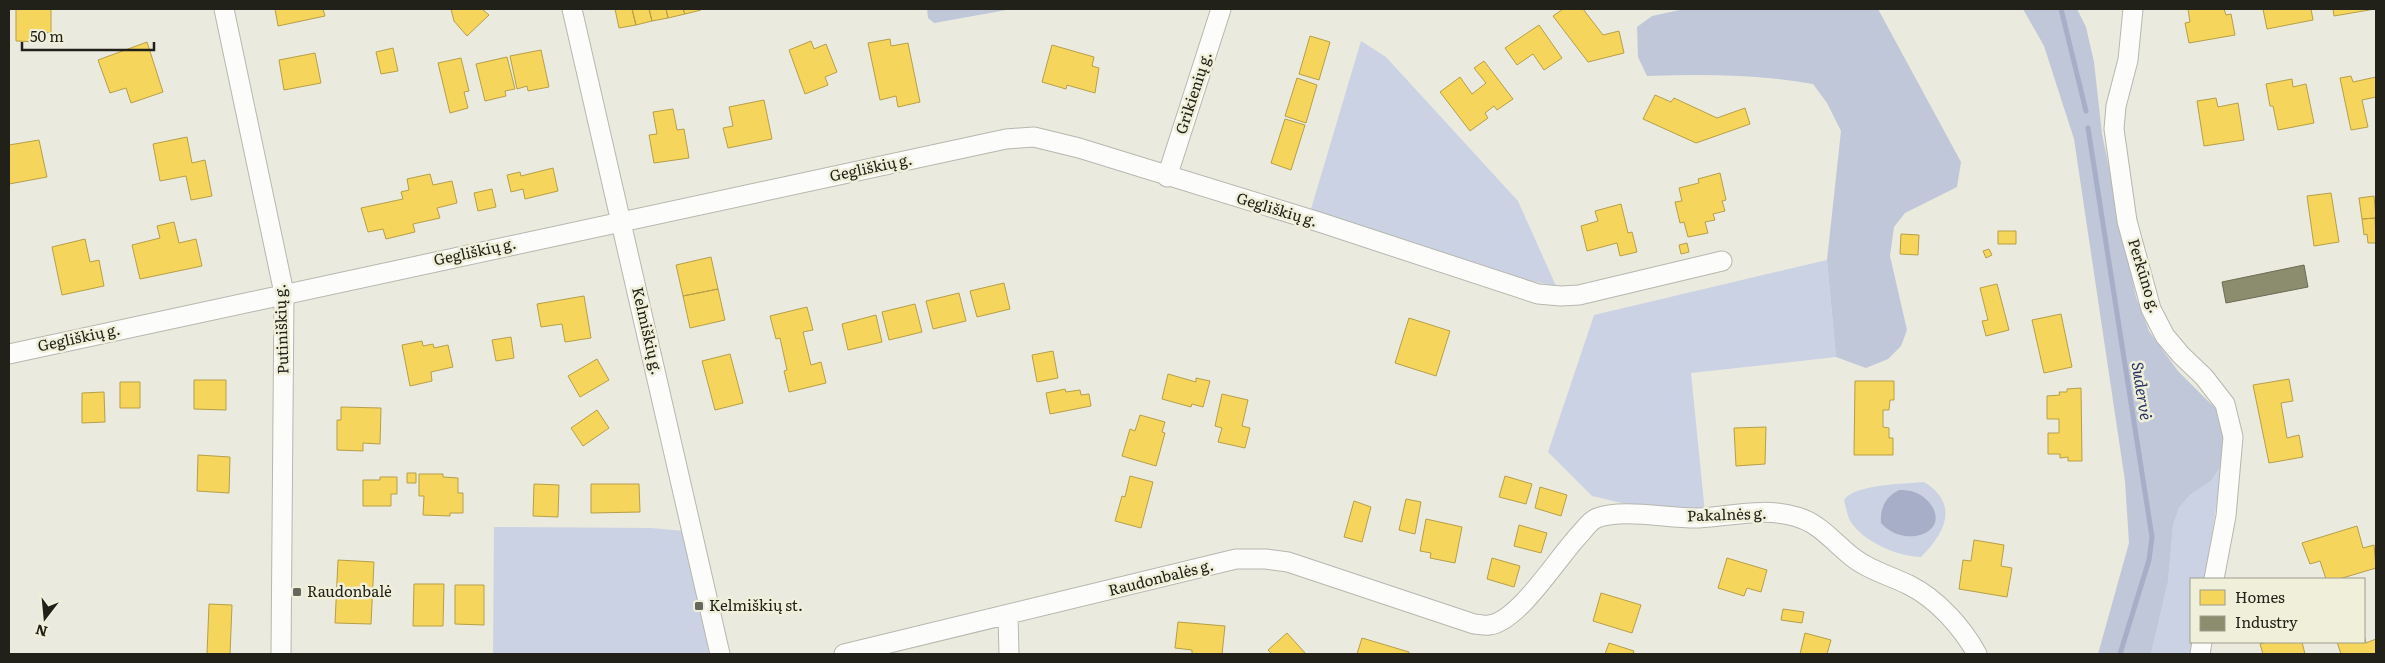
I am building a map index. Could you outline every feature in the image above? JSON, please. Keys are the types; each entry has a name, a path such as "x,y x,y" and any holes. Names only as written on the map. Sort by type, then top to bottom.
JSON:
{"street":[{"name":"Putiniškių g.","path":"224,9 284,293 281,654"},
{"name":"Kelmiškių g.","path":"572,9 622,220 720,654"},
{"name":"Grikienių g.","path":"1167,177 1221,9"},
{"name":"Perkūno g.","path":"2133,9 2128,60 2116,106 2114,129 2127,221 2151,309 2165,336 2181,355 2204,377 2225,404 2233,437 2226,516 2214,578"},
{"name":"Gegliškių g.","path":"9,354 622,220 1006,139 1034,137 1318,222 1538,294 1579,295 1722,261"},
{"name":"Pakalnės g.","path":"1474,624 1489,626 1503,621 1516,611 1576,538 1596,518 1616,514 1699,518 1743,512 1770,513 1798,517 1819,528 1855,559 1879,573 1910,585 1939,606 1968,639 1977,654"},
{"name":"Raudonbalės g.","path":"844,654 1008,616 1236,559 1266,559 1288,562 1474,624"},
{"path":"1008,616 1009,654"}],"shaded area":[{"path":"927,9 1012,9 934,23 928,18"},
{"path":"1684,9 1878,9 1961,162 1957,187 1905,213 1894,227 1890,256 1907,330 1901,346 1888,359 1866,368 1836,357 1827,260 1841,131 1827,103 1813,84 1771,78 1730,76 1647,76 1638,57 1637,27 1652,16"},
{"path":"2023,9 2077,9 2086,27 2094,62 2102,134 2136,297 2149,331 2178,371 2219,412 2226,442 2223,463 2211,481 2190,495 2179,508 2173,526 2168,582 2151,654 2098,654 2129,543 2125,481 2074,139 2044,46"},
{"path":"1361,41 1386,57 1518,201 1556,286 1504,275 1311,209"},
{"path":"1827,260 1836,357 1691,373 1705,513 1635,506 1592,496 1548,452 1594,315"},
{"path":"2223,463 2205,578 2190,578 2190,643 2195,643 2193,654 2151,654 2168,582 2173,526 2179,508 2190,495 2211,481"},
{"path":"1924,482 1942,500 1945,509 1945,519 1937,538 1921,557 1904,555 1884,548 1867,538 1850,521 1844,500 1850,495 1869,488"},
{"path":"1899,490 1907,490 1921,495 1927,500 1934,511 1935,521 1932,528 1924,534 1902,536 1891,531 1881,523 1881,512 1884,504 1890,496"},
{"path":"494,527 651,528 685,531 709,654 493,654"}],"building: Homes":[{"path":"16,9 51,9 51,33 39,32 39,42 16,41"},
{"path":"275,9 323,9 325,16 278,26"},
{"path":"451,9 482,9 489,15 467,36 454,21"},
{"path":"615,9 632,9 636,25 619,28"},
{"path":"632,9 649,9 652,21 636,25"},
{"path":"649,9 666,9 668,18 652,21"},
{"path":"666,9 683,9 685,14 668,18"},
{"path":"683,9 701,9 701,10 685,14"},
{"path":"1563,9 1583,9 1603,35 1619,31 1624,53 1588,62 1553,16"},
{"path":"2188,9 2224,9 2226,15 2231,14 2235,35 2189,43 2185,23 2190,22"},
{"path":"2263,9 2311,9 2313,20 2267,29"},
{"path":"2333,9 2375,9 2334,16"},
{"path":"1539,25 1562,58 1544,70 1533,54 1517,65 1505,48"},
{"path":"1310,36 1330,42 1319,80 1299,74"},
{"path":"890,39 891,46 908,43 920,102 898,107 896,96 880,100 868,43"},
{"path":"811,41 814,49 826,44 837,72 825,77 828,85 805,94 789,50"},
{"path":"147,42 163,92 131,103 126,88 110,93 98,60"},
{"path":"1052,45 1094,57 1092,66 1099,68 1095,93 1067,85 1066,89 1042,82"},
{"path":"393,48 398,71 381,74 376,52"},
{"path":"541,50 549,87 528,91 527,86 517,89 510,56"},
{"path":"315,53 321,83 284,90 279,60"},
{"path":"507,57 515,89 505,91 506,96 485,101 476,64"},
{"path":"461,58 469,91 464,92 468,108 450,113 438,63"},
{"path":"1484,61 1513,99 1497,110 1494,106 1485,113 1488,118 1470,131 1440,92 1460,77 1472,94 1486,83 1474,68"},
{"path":"2351,76 2353,82 2376,77 2376,97 2362,100 2368,127 2351,130 2340,78"},
{"path":"1297,78 1317,85 1306,123 1285,116"},
{"path":"2292,79 2293,87 2306,84 2314,123 2278,130 2273,106 2270,106 2266,84"},
{"path":"1655,95 1671,102 1674,98 1717,118 1745,108 1750,124 1696,143 1643,119"},
{"path":"2216,98 2218,107 2238,103 2244,140 2204,146 2197,101"},
{"path":"764,100 772,139 728,148 723,128 733,126 729,107"},
{"path":"673,109 677,130 684,129 689,158 654,163 649,135 657,134 653,112"},
{"path":"1285,119 1305,125 1291,170 1271,163"},
{"path":"187,137 192,163 205,160 212,196 191,200 186,176 160,181 153,144"},
{"path":"39,140 47,177 9,184 9,145"},
{"path":"553,168 558,191 525,199 523,189 511,192 507,175 520,172 521,176"},
{"path":"1720,173 1726,200 1722,201 1725,211 1713,214 1715,220 1705,222 1708,233 1688,237 1684,222 1680,223 1675,202 1682,201 1679,188 1699,183 1698,179"},
{"path":"430,174 433,185 452,181 457,203 437,208 440,218 413,224 415,232 386,239 383,229 368,232 361,208 403,199 401,192 409,190 407,179"},
{"path":"492,189 496,207 478,211 474,193"},
{"path":"2331,193 2339,242 2314,246 2307,196"},
{"path":"2374,196 2376,218 2362,219 2359,198"},
{"path":"1621,204 1628,233 1632,232 1637,252 1620,256 1617,243 1587,251 1581,226 1598,221 1595,211"},
{"path":"2375,218 2376,243 2368,243 2367,234 2364,235 2362,219"},
{"path":"174,222 179,243 196,239 202,266 140,279 132,245 160,238 157,226"},
{"path":"1998,231 2016,231 2016,244 1998,244"},
{"path":"1901,234 1919,235 1918,255 1900,254"},
{"path":"85,239 90,262 99,260 104,286 62,295 52,247"},
{"path":"1687,243 1689,252 1681,254 1679,245"},
{"path":"1989,249 1992,255 1986,258 1983,251"},
{"path":"711,257 718,289 683,296 676,265"},
{"path":"1004,283 1010,309 977,317 970,291"},
{"path":"1997,284 2009,330 1986,336 1982,321 1988,320 1980,288"},
{"path":"718,289 725,320 690,328 683,296"},
{"path":"959,293 966,321 933,329 926,301"},
{"path":"584,296 591,338 565,342 562,324 541,327 537,304"},
{"path":"915,304 922,332 889,340 882,312"},
{"path":"807,307 813,330 803,332 811,365 821,362 826,383 789,392 784,371 787,370 780,338 776,339 770,316"},
{"path":"2061,314 2072,367 2044,373 2032,320"},
{"path":"876,315 882,342 848,350 842,324"},
{"path":"1409,318 1450,331 1436,376 1395,363"},
{"path":"511,337 514,358 496,361 492,340"},
{"path":"422,341 423,346 433,344 434,348 448,345 453,367 431,372 432,381 410,386 402,345"},
{"path":"1053,351 1058,378 1037,382 1032,355"},
{"path":"730,354 743,403 715,410 702,361"},
{"path":"597,359 609,380 580,397 568,376"},
{"path":"1168,374 1196,382 1196,378 1210,381 1203,407 1192,404 1191,407 1162,399"},
{"path":"2289,379 2293,401 2281,403 2287,438 2299,435 2303,457 2269,463 2253,385"},
{"path":"194,380 226,380 226,410 194,409"},
{"path":"1855,381 1894,381 1894,400 1890,400 1889,410 1883,410 1883,427 1889,428 1889,438 1893,438 1893,455 1854,455"},
{"path":"120,382 140,382 140,408 120,408"},
{"path":"2081,388 2082,461 2068,461 2068,457 2060,458 2060,454 2048,454 2048,433 2059,433 2059,419 2047,419 2047,396 2060,395 2059,392 2067,392 2067,389"},
{"path":"1065,389 1066,392 1080,390 1081,395 1089,394 1091,406 1050,414 1046,393"},
{"path":"104,392 105,422 82,423 82,393"},
{"path":"1222,394 1248,400 1242,426 1250,428 1245,448 1218,442 1222,428 1215,426"},
{"path":"341,407 381,408 380,444 363,443 363,451 337,450 337,420 341,420"},
{"path":"597,410 609,428 583,446 571,428"},
{"path":"1140,415 1165,422 1162,432 1165,433 1156,466 1122,456 1130,429 1135,431"},
{"path":"1766,427 1765,464 1736,466 1734,428"},
{"path":"198,455 230,457 229,493 197,491"},
{"path":"407,473 416,473 416,483 407,483"},
{"path":"419,474 443,474 443,477 458,478 458,493 463,493 463,513 450,513 450,516 423,515 424,496 419,496"},
{"path":"1130,476 1153,482 1141,528 1115,521 1122,496 1125,497"},
{"path":"1505,476 1532,484 1526,504 1499,497"},
{"path":"380,477 397,477 397,494 391,494 391,506 363,506 363,480 380,480"},
{"path":"534,484 559,485 558,517 533,516"},
{"path":"591,484 639,484 640,512 591,513"},
{"path":"1540,487 1567,495 1561,516 1535,508"},
{"path":"1406,499 1421,502 1415,534 1399,530"},
{"path":"1354,501 1371,507 1362,542 1344,537"},
{"path":"1426,519 1462,527 1455,563 1430,558 1431,553 1420,551"},
{"path":"1519,525 1547,533 1541,553 1514,546"},
{"path":"2357,526 2363,548 2374,545 2376,568 2342,578 2326,578 2320,561 2310,564 2302,543"},
{"path":"1974,540 2004,545 2001,566 2012,568 2007,597 1959,589 1963,560 1971,561"},
{"path":"1492,558 1520,566 1514,587 1487,579"},
{"path":"1727,558 1767,570 1761,592 1747,588 1744,596 1718,588"},
{"path":"338,560 374,562 371,624 335,623"},
{"path":"414,584 444,584 443,626 413,626"},
{"path":"455,585 484,585 484,625 455,624"},
{"path":"1601,593 1641,605 1632,633 1593,621"},
{"path":"209,604 232,605 230,654 207,654"},
{"path":"1783,609 1804,612 1802,623 1781,620"},
{"path":"1178,622 1225,626 1222,654 1192,654 1192,650 1175,648"},
{"path":"1287,633 1306,654 1272,654 1268,650"},
{"path":"1805,633 1831,640 1827,654 1800,654"},
{"path":"1362,638 1409,652 1409,654 1357,654"},
{"path":"2365,639 2366,643 2376,639 2376,654 2341,654 2337,643 2365,643"},
{"path":"1609,643 1634,651 1633,654 1605,654"},
{"path":"2302,643 2305,654 2263,654 2260,644"}],"building: Industry":[{"path":"2304,265 2308,287 2226,303 2222,282"}],"waterway":[{"name":"Sudervė","path":"2061,9 2086,111"},
{"name":"Sudervė","path":"2088,128 2152,537 2149,560 2120,654"}],"place":[{"name":"Raudonbalė","path":"297,592"},
{"name":"Kelmiškių st.","path":"699,606"}]}
